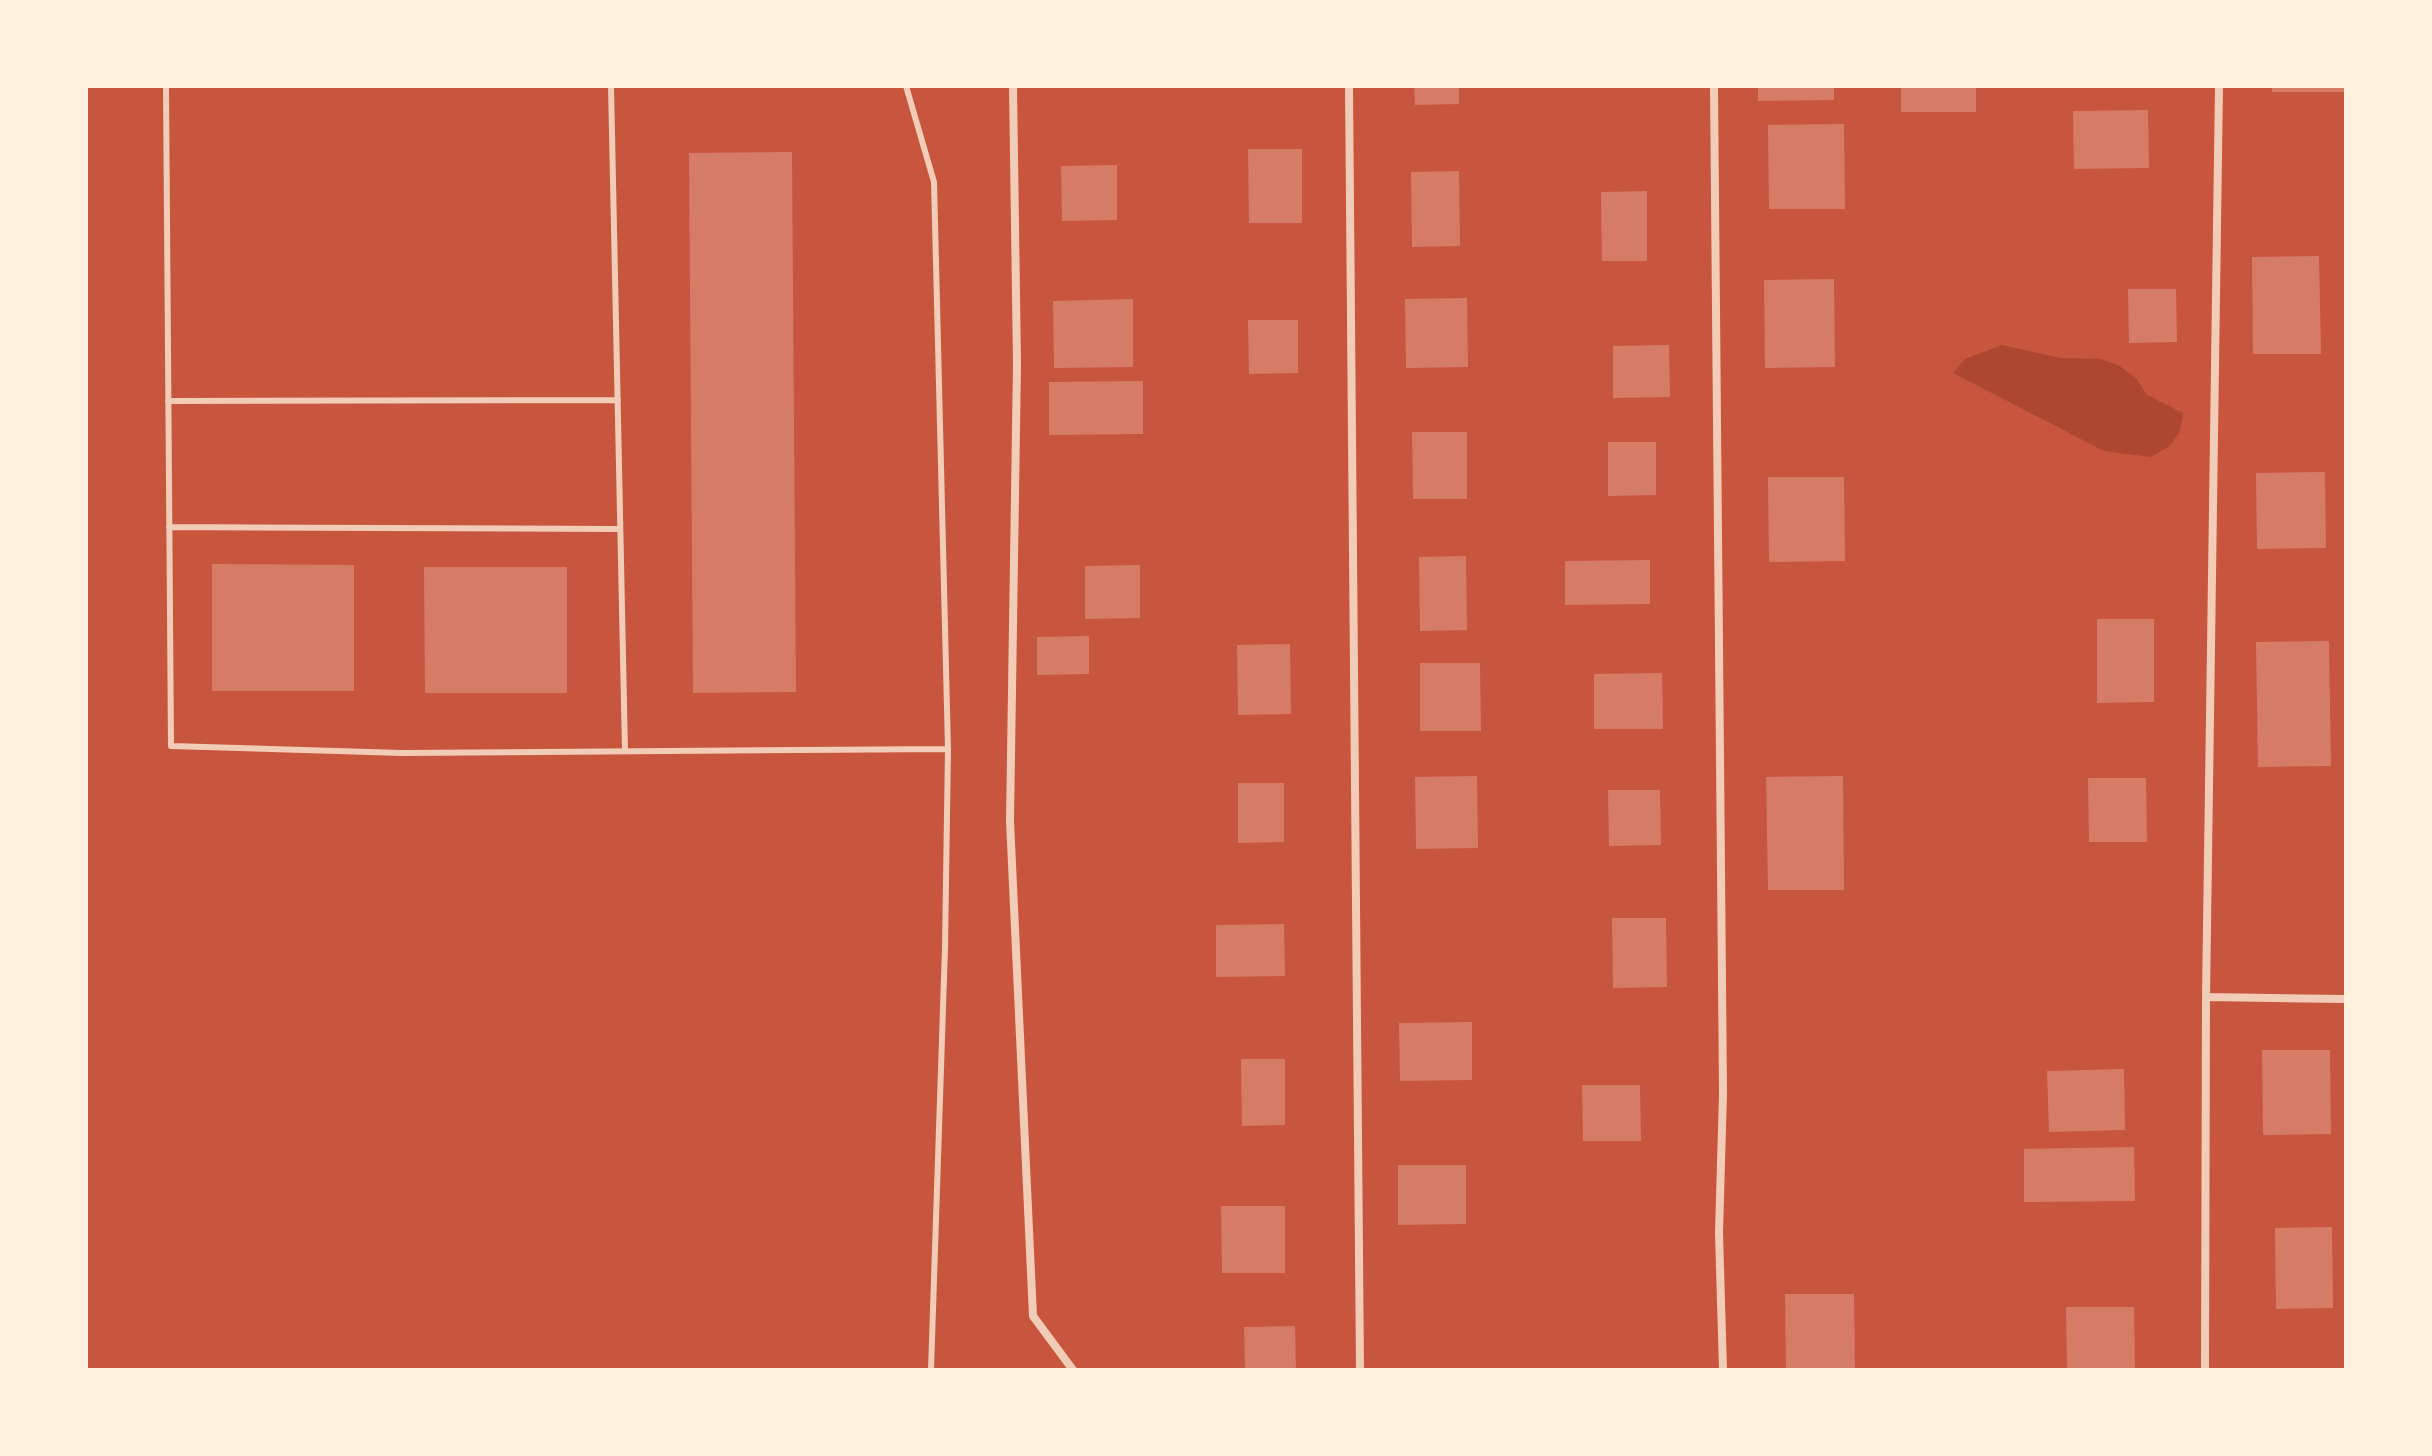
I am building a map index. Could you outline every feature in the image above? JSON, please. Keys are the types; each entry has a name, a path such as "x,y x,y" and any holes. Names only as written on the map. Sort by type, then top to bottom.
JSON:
{"street":[{"path":"1013,86 1017,364 1010,821 1033,1316 1073,1370"},
{"path":"1349,86 1360,1370"},
{"path":"1714,86 1723,1093 1719,1233 1723,1370"},
{"path":"2205,1370 2206,997 2219,86"},
{"path":"2206,997 2346,999"}],"lane":[{"path":"166,86 171,746 402,753 948,749"},
{"path":"611,86 625,751"},
{"path":"906,86 934,182 948,749 945,963 931,1370"},
{"path":"168,401 618,400"},
{"path":"169,527 620,529"}],"shaded area":[{"path":"2002,345 2060,358 2100,359 2118,365 2136,378 2147,395 2183,413 2180,431 2170,446 2151,457 2104,451 1953,373 1965,359"}],"building":[{"path":"1414,86 1459,86 1459,104 1415,105"},
{"path":"1758,86 1834,86 1834,100 1758,101"},
{"path":"1901,86 1976,86 1976,112 1901,112"},
{"path":"2272,86 2346,86 2346,92 2272,92"},
{"path":"2148,110 2149,168 2074,169 2073,111"},
{"path":"1844,124 1845,209 1769,209 1768,125"},
{"path":"1248,149 1302,149 1302,223 1249,223"},
{"path":"792,152 796,692 693,693 689,153"},
{"path":"1117,165 1117,220 1062,221 1061,166"},
{"path":"1459,171 1460,246 1412,247 1411,172"},
{"path":"1647,191 1647,261 1602,261 1601,192"},
{"path":"2319,256 2321,354 2253,354 2252,257"},
{"path":"1834,279 1835,367 1765,368 1764,280"},
{"path":"2128,289 2176,289 2177,342 2129,343"},
{"path":"1467,298 1468,367 1406,368 1405,299"},
{"path":"1133,299 1133,367 1054,368 1053,301"},
{"path":"1248,320 1298,320 1298,373 1249,374"},
{"path":"1669,345 1670,397 1613,398 1613,346"},
{"path":"1143,381 1143,434 1049,435 1049,382"},
{"path":"1412,432 1467,432 1467,499 1413,499"},
{"path":"1608,442 1656,442 1656,495 1608,496"},
{"path":"2325,472 2326,548 2257,549 2256,473"},
{"path":"1768,477 1844,477 1845,561 1769,562"},
{"path":"1466,556 1467,630 1420,631 1419,557"},
{"path":"1650,560 1650,604 1565,605 1565,561"},
{"path":"212,564 354,565 354,691 212,691"},
{"path":"1140,565 1140,618 1085,619 1085,566"},
{"path":"424,567 567,567 567,693 425,693"},
{"path":"2097,619 2154,619 2154,702 2097,703"},
{"path":"1089,636 1089,674 1037,675 1037,637"},
{"path":"2329,641 2331,766 2258,767 2256,642"},
{"path":"1290,644 1291,714 1238,715 1237,645"},
{"path":"1420,663 1480,663 1481,731 1420,731"},
{"path":"1662,673 1663,729 1594,729 1594,674"},
{"path":"1477,776 1478,848 1416,849 1415,777"},
{"path":"1843,776 1844,890 1768,890 1766,777"},
{"path":"2088,778 2146,778 2147,842 2089,842"},
{"path":"1238,783 1284,783 1284,842 1238,843"},
{"path":"1608,790 1660,790 1661,845 1609,846"},
{"path":"1612,918 1666,918 1667,987 1613,988"},
{"path":"1284,924 1285,976 1216,977 1216,925"},
{"path":"1472,1022 1472,1080 1400,1081 1399,1023"},
{"path":"2262,1050 2330,1050 2331,1134 2263,1135"},
{"path":"1241,1059 1285,1059 1285,1125 1242,1126"},
{"path":"2124,1069 2125,1130 2049,1132 2047,1071"},
{"path":"1582,1085 1640,1085 1641,1141 1583,1141"},
{"path":"2134,1147 2135,1201 2024,1202 2024,1149"},
{"path":"1398,1165 1466,1165 1466,1224 1398,1225"},
{"path":"1221,1206 1285,1206 1285,1273 1222,1273"},
{"path":"2332,1227 2333,1308 2276,1309 2275,1228"},
{"path":"1785,1294 1854,1294 1855,1370 1786,1370"},
{"path":"2066,1307 2134,1307 2135,1370 2067,1370"},
{"path":"1295,1326 1296,1370 1245,1370 1244,1327"}]}
